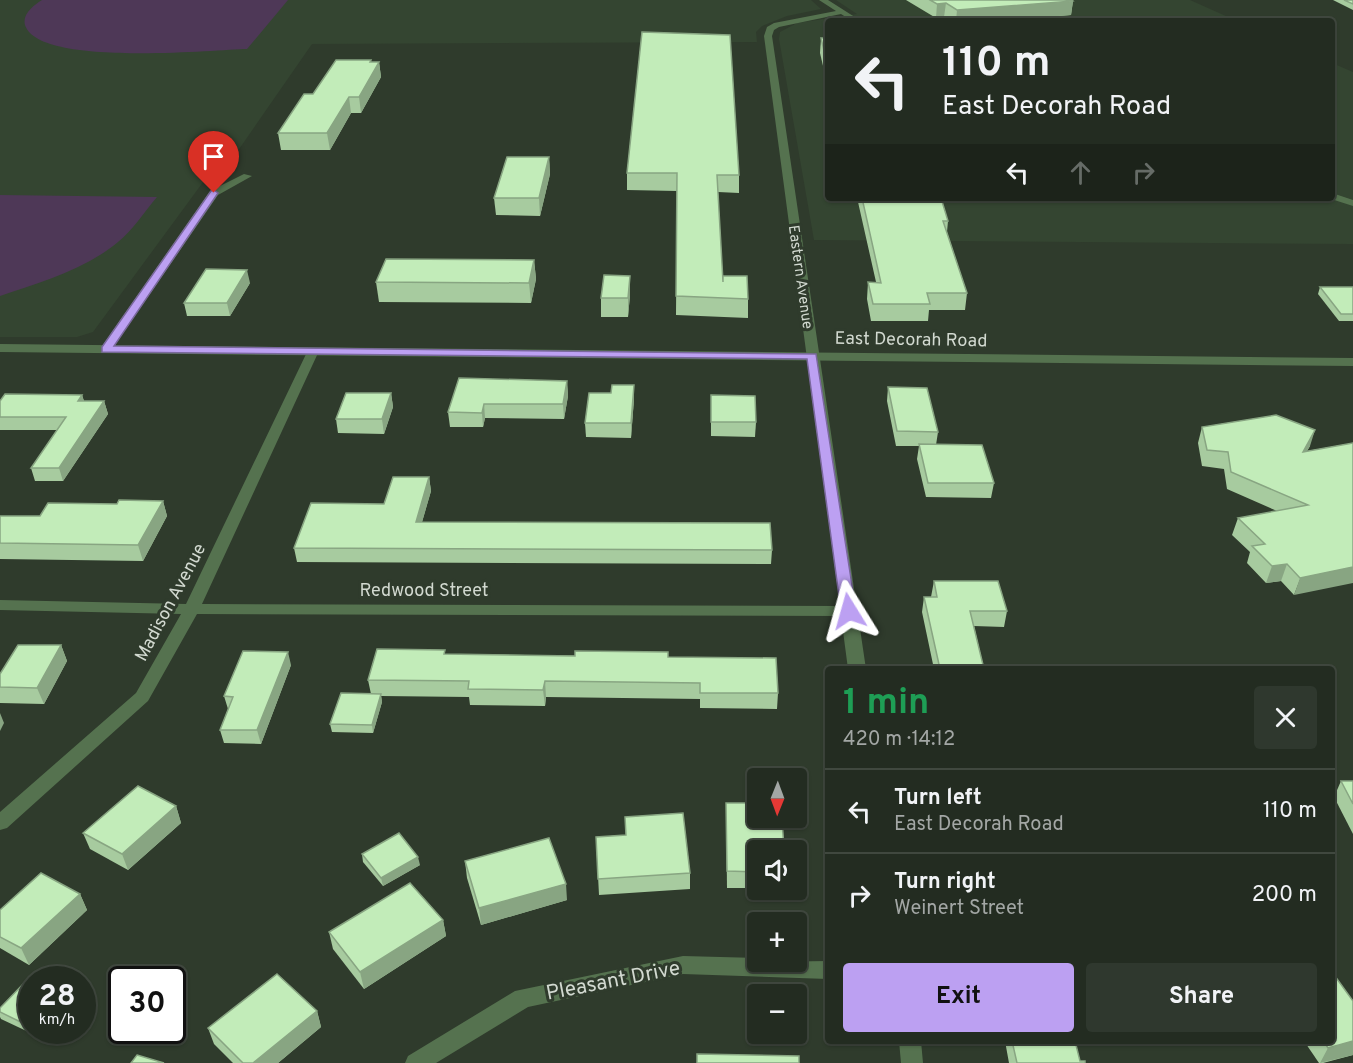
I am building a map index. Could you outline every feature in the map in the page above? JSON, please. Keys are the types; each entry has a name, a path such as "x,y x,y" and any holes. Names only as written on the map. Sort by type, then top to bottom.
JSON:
{"street":[{"path":"823,0 852,18"},
{"name":"Eastern Avenue","path":"841,12 777,25 770,29 768,36 857,666"},
{"path":"106,350 214,193 247,177"},
{"path":"1335,197 1353,203"},
{"name":"East Decorah Road","path":"0,348 1353,362"},
{"name":"Madison Avenue","path":"0,823 142,697 192,609 312,353"},
{"name":"Redwood Street","path":"0,605 192,609 849,611"},
{"name":"Pleasant Drive","path":"416,1063 523,998 683,965 825,970"},
{"path":"909,1044 912,1063"}],"shaded area":[{"path":"0,0 811,0 821,9 787,16 762,26 756,32 757,42 312,44 228,165 209,174 93,332 77,337 0,337"},
{"path":"42,0 288,0 247,49 127,53 60,47 37,38 25,25 25,17 29,10"},
{"path":"836,0 1190,0 1230,18 830,18 857,14"},
{"path":"825,19 825,201 1335,201 1335,64 1353,72 1353,244 814,240 779,39 780,32 797,23"},
{"path":"0,195 157,197 129,232 105,252 77,268 0,296"}],"building":[{"path":"930,0 1073,1 957,10 946,3 937,4"},
{"path":"642,32 730,35 739,175 717,175 723,282 723,276 747,276 748,299 676,296 677,173 627,173"},
{"path":"821,38 825,38 825,55"},
{"path":"336,60 379,62 359,97 349,97 327,133 278,133 304,94 313,94"},
{"path":"507,157 549,157 539,198 494,198"},
{"path":"863,201 942,201 948,221 943,221 967,293 927,293 930,304 873,304 868,282 881,283"},
{"path":"386,259 534,260 529,283 376,282"},
{"path":"206,269 247,270 227,303 184,303"},
{"path":"604,275 630,276 628,298 601,298"},
{"path":"1320,287 1353,287 1353,314 1341,314"},
{"path":"459,378 567,381 563,404 484,404 482,413 448,412"},
{"path":"612,385 634,385 631,423 585,423 589,393 611,393"},
{"path":"888,387 927,388 938,432 897,431"},
{"path":"346,393 391,393 382,419 336,419"},
{"path":"5,394 82,395 78,401 104,401 59,468 31,468 66,417 0,417 0,401"},
{"path":"711,395 755,396 756,422 711,422"},
{"path":"1276,415 1315,430 1303,452 1353,443 1353,567 1300,578 1287,564 1272,566 1252,546 1265,544 1238,518 1308,505 1231,472 1228,452 1207,450 1202,427"},
{"path":"919,444 982,445 994,483 928,483"},
{"path":"393,477 429,477 416,522 770,523 772,550 294,548 311,503 384,504"},
{"path":"119,500 163,501 138,545 0,543 0,516 40,516 48,503 117,504"},
{"path":"934,581 998,581 1007,611 970,611 983,666 939,666 924,597 937,597"},
{"path":"18,645 61,645 37,688 0,687 0,674"},
{"path":"377,649 445,650 444,654 575,656 575,651 668,652 668,657 776,658 778,693 700,693 700,683 545,681 543,690 468,689 469,681 368,680"},
{"path":"243,651 288,652 257,730 220,730 233,697 224,696"},
{"path":"341,693 381,694 372,725 330,724"},
{"path":"1341,781 1353,781 1353,804"},
{"path":"138,786 176,806 122,854 83,833"},
{"path":"726,803 747,803 747,828 783,828 783,840 747,840 747,872 727,871"},
{"path":"683,813 690,873 598,879 596,837 626,835 625,817"},
{"path":"399,833 418,857 381,878 362,854"},
{"path":"549,838 566,884 479,908 465,861"},
{"path":"41,873 80,894 21,948 0,937 0,910"},
{"path":"410,883 443,920 360,972 329,932"},
{"path":"277,974 317,1011 253,1063 243,1063 208,1028"},
{"path":"1335,976 1353,1001 1353,1041 1328,1048 1325,1044 1335,1044"},
{"path":"18,989 18,1021 0,1012 0,1008"},
{"path":"1013,1044 1076,1044 1080,1061 1085,1061 1085,1063 1017,1063"},
{"path":"697,1054 799,1056 799,1063 697,1063"},
{"path":"137,1055 164,1063 131,1063"}],"route":[{"path":"214,193 106,350 812,356 849,611"}]}
